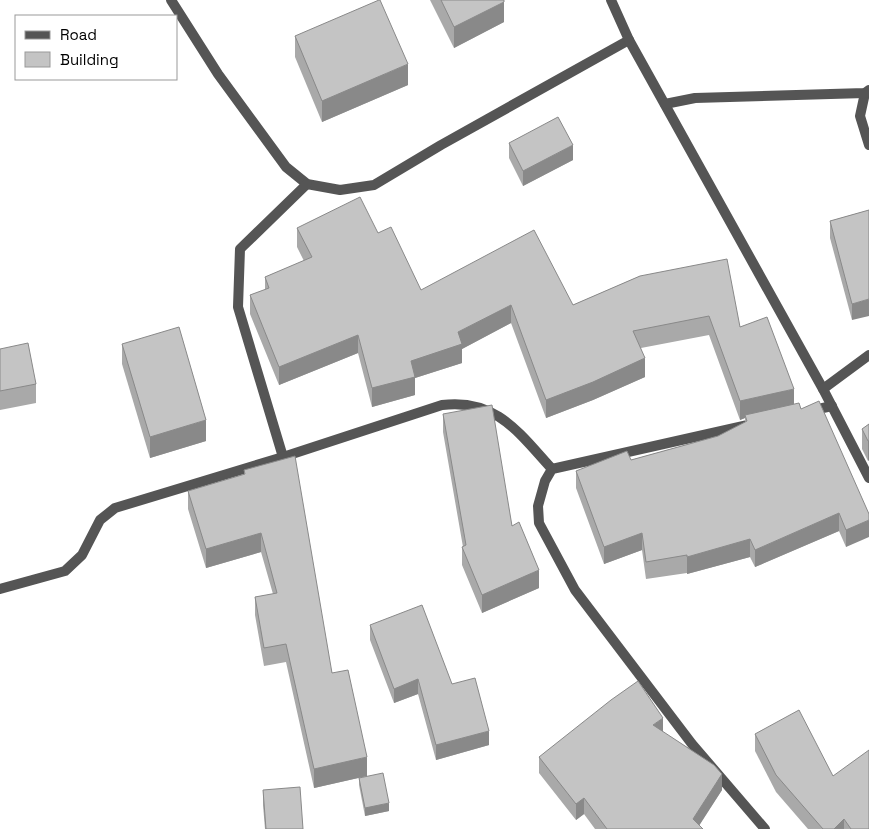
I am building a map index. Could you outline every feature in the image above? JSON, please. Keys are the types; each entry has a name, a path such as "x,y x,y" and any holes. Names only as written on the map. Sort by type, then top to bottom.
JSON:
{"street":[{"path":"171,0 218,74 286,166 308,184 340,190 374,185 441,145 628,40"},
{"path":"611,0 628,40 823,389 869,478"},
{"path":"664,104 695,98 867,92 860,116 869,145"},
{"path":"283,457 238,307 240,249 308,184"},
{"path":"823,389 869,355"},
{"path":"0,589 64,571 82,555 100,520 115,508 283,457 442,404 459,402 494,412 514,428 552,468"},
{"path":"803,412 832,406"},
{"path":"755,423 552,468 545,481 538,506 539,523 575,590 692,744 765,829"}],"building":[{"path":"379,0 408,64 322,101 295,36"},
{"path":"441,0 504,0 504,2 454,27"},
{"path":"558,117 573,145 523,171 509,143"},
{"path":"360,197 378,233 391,227 421,290 534,230 573,305 640,276 727,259 740,327 767,317 794,389 740,401 709,316 633,331 645,358 593,382 546,400 511,305 458,332 462,344 411,361 415,377 372,388 358,335 279,367 250,295 269,288 265,277 312,257 297,228"},
{"path":"869,210 869,299 852,304 830,221"},
{"path":"179,327 206,420 150,437 122,344"},
{"path":"28,343 36,384 0,391 0,349"},
{"path":"819,401 869,514 869,520 846,530 839,513 755,550 750,539 687,557 687,555 646,562 642,533 604,547 576,471 627,451 631,460 718,436 747,421 745,415 799,403 801,409"},
{"path":"492,405 512,526 519,522 539,570 482,595 462,547 466,545 443,414"},
{"path":"869,424 869,441 868,441 862,429"},
{"path":"295,456 332,673 348,670 367,757 314,769 286,644 264,648 255,597 277,593 261,533 206,549 188,491 245,474 244,470"},
{"path":"422,605 452,684 475,678 489,731 436,745 418,679 394,689 370,625"},
{"path":"638,681 663,718 653,725 714,765 722,774 693,819 703,829 607,829 584,798 576,804 539,757"},
{"path":"799,710 833,776 869,750 869,829 851,829 844,819 834,829 823,829 776,775 755,734"},
{"path":"383,773 389,803 365,808 359,778"},
{"path":"300,787 303,829 266,829 263,790"}]}
